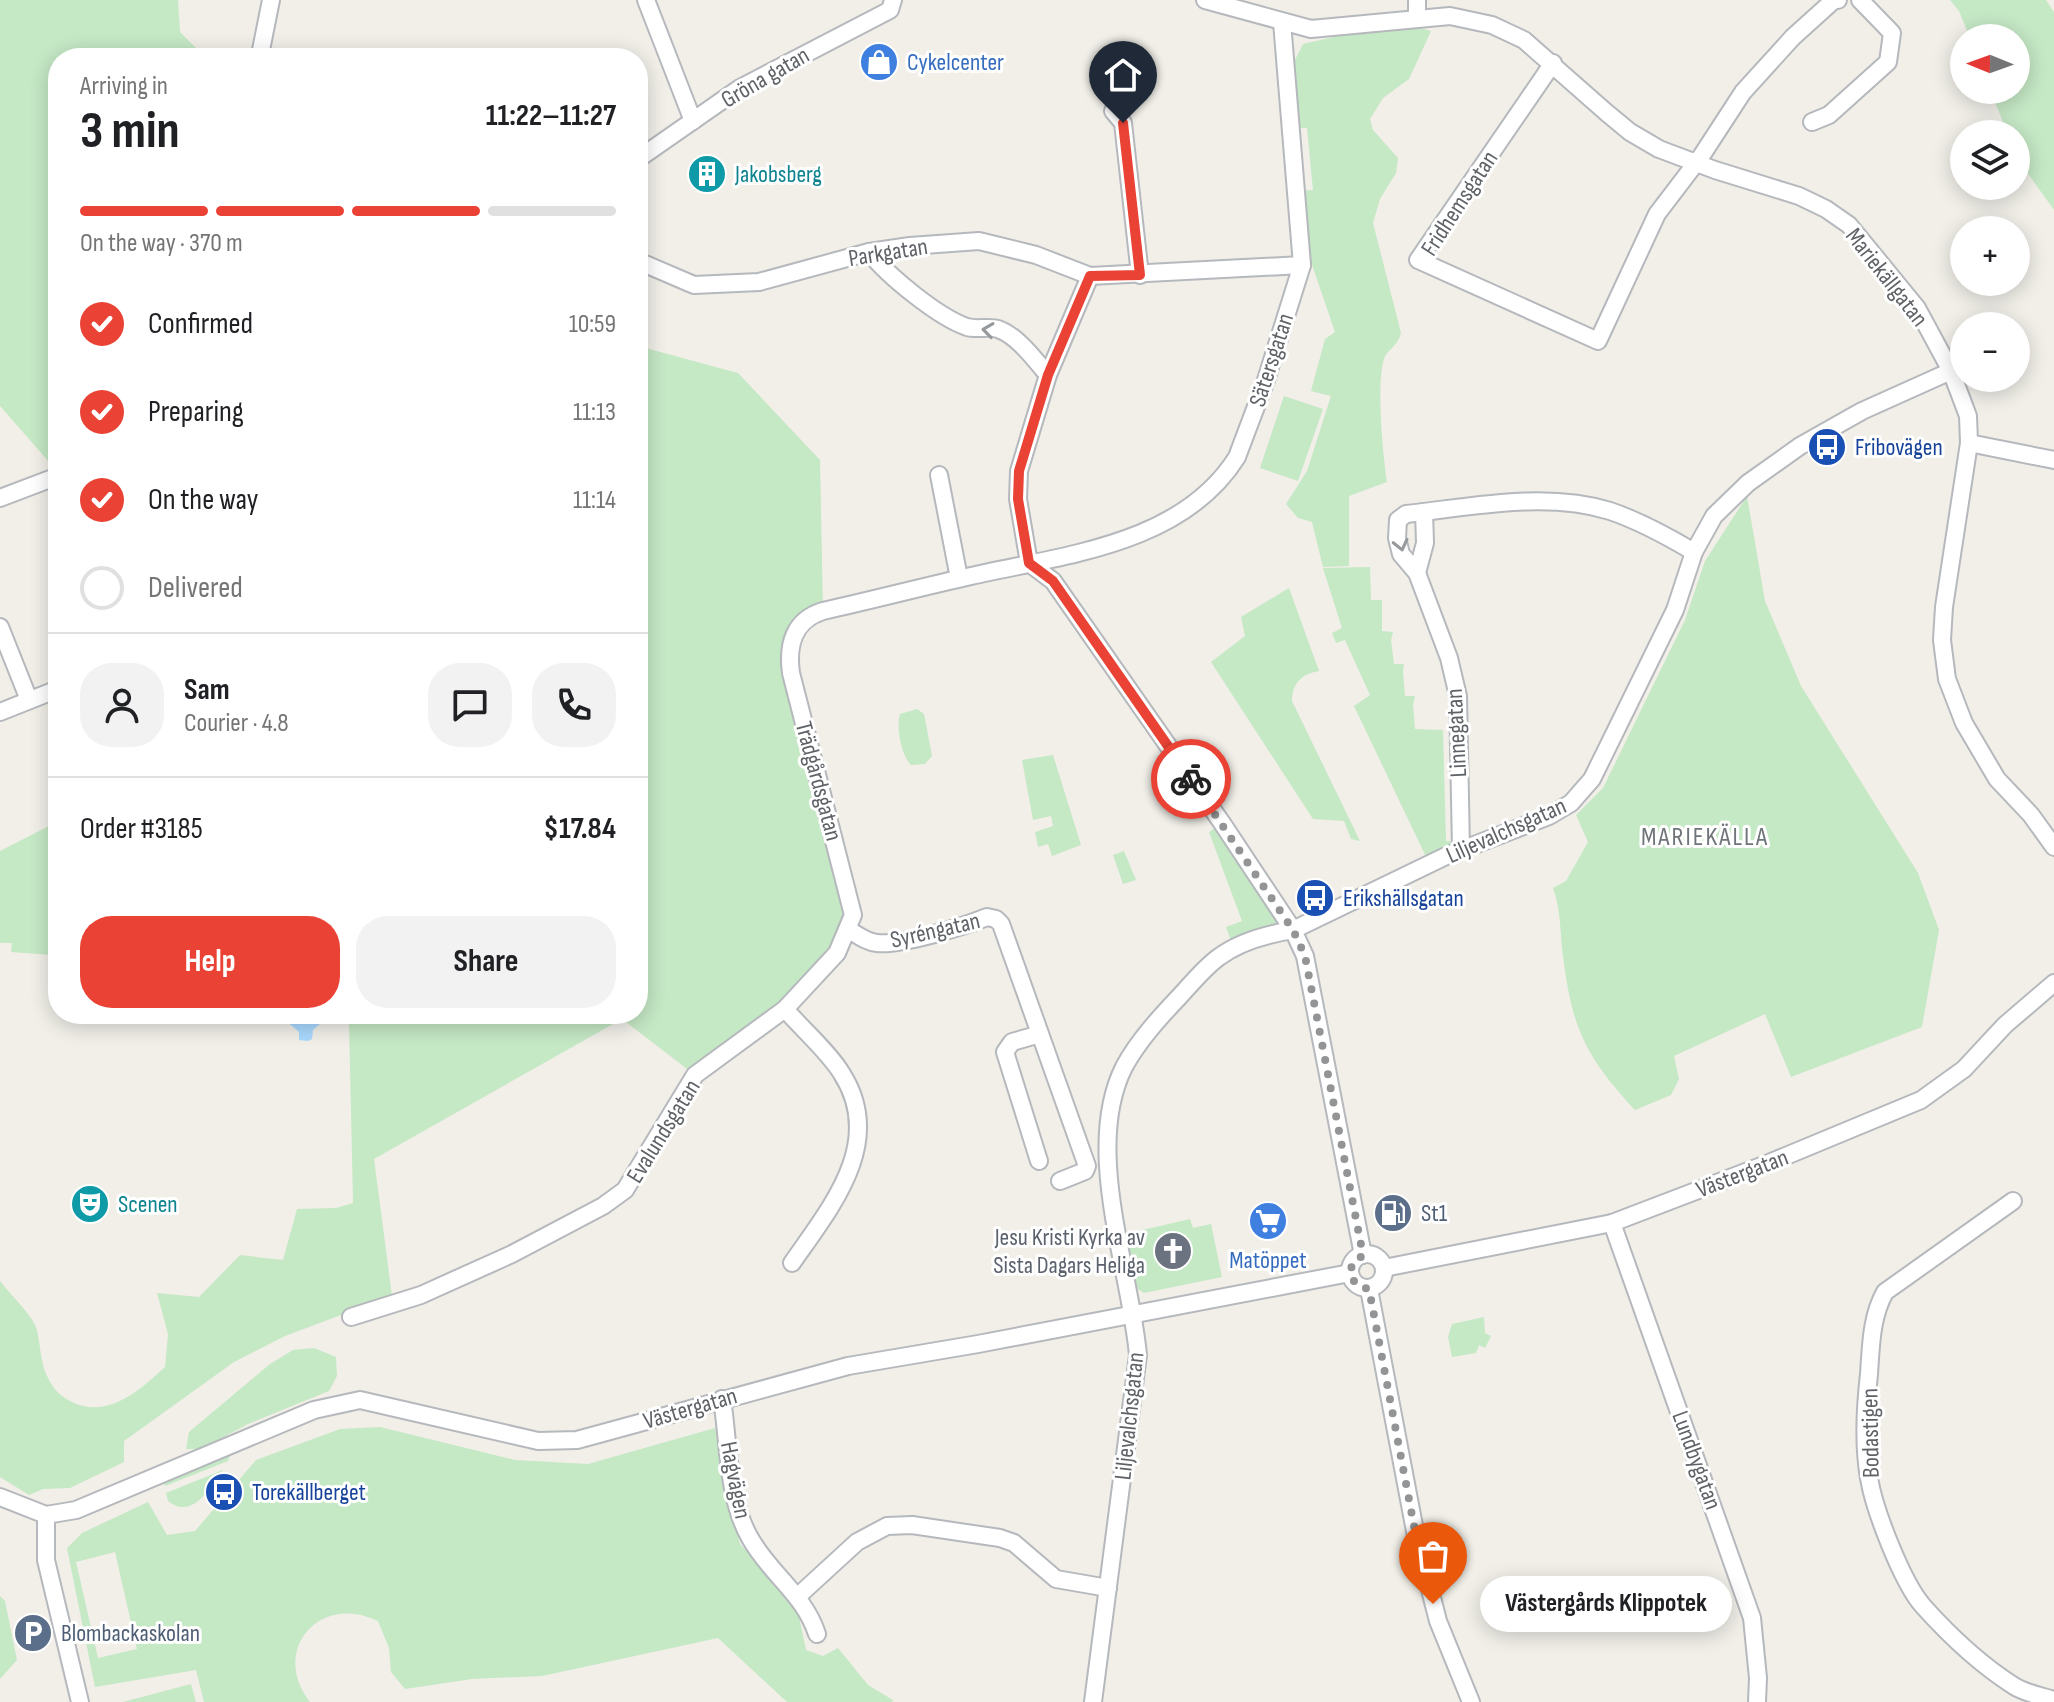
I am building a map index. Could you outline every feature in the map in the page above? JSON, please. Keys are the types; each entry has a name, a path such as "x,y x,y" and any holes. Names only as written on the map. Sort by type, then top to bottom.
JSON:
{"street":[{"path":"263,48 271,0"},
{"path":"646,0 693,121"},
{"name":"Gröna gatan","path":"648,152 740,88 890,10 893,0"},
{"name":"Mariekällgatan","path":"1205,0 1311,29 1450,16 1492,25 1524,40 1630,132 1659,149 1799,196 1849,225 1917,308 1950,369"},
{"path":"1417,0 1417,19"},
{"path":"1697,163 1743,92 1793,37 1834,0 1838,0"},
{"path":"1812,122 1829,115 1888,62 1892,33 1860,0"},
{"name":"Sätersgatan","path":"794,632 811,615 1115,543 1156,526 1187,508 1230,469 1266,380 1302,265 1282,22"},
{"name":"Fridhemsgatan","path":"1553,63 1418,260 1598,341 1657,214 1697,163"},
{"path":"1113,111 1123,123 1140,275"},
{"name":"Parkgatan","path":"648,265 694,285 746,283 869,252 979,241 1036,255 1090,276 1302,265"},
{"path":"869,252 882,268 945,317 969,327 998,329 1014,340 1048,375"},
{"path":"1090,276 1048,375 1019,471 1018,499 1029,563 1053,581 1293,930 1305,956 1363,1255"},
{"name":"Liljevalchsgatan","path":"1093,1702 1138,1355 1134,1315 1111,1193 1108,1121 1119,1080 1139,1042 1219,956 1268,934 1293,930 1387,883 1549,816 1571,803 1592,779 1675,610 1694,552 1714,516 1748,483 1800,446 1862,411 1950,371"},
{"name":"Mariekällgatan","path":"1959,392 1968,416 1969,443 1944,607 1942,640 1947,679 1964,723 1997,779 2031,815 2054,847"},
{"path":"1969,443 2054,460"},
{"path":"939,475 959,578"},
{"path":"0,498 48,480"},
{"name":"Linnegatan","path":"1461,850 1458,696 1449,658 1417,573 1401,554 1397,538 1398,520 1406,514 1507,503 1580,505 1608,510 1648,526 1694,552"},
{"path":"1417,573 1425,543 1424,512"},
{"path":"0,627 29,700"},
{"name":"Trädgårdsgatan","path":"794,632 789,660 791,673 853,915 849,930"},
{"path":"0,712 48,693"},
{"name":"Syréngatan","path":"849,930 868,941 881,944 987,917 996,919 1007,938 1087,1166 1085,1171 1060,1181"},
{"name":"Evalundsgatan","path":"351,1317 421,1295 512,1254 603,1206 625,1190 695,1075 785,1009 837,953 849,930"},
{"name":"Västergatan","path":"1384,1268 1612,1223 1921,1100 1964,1069 2005,1025 2054,983"},
{"path":"785,1009 843,1074 857,1112 858,1148 840,1192 792,1263"},
{"path":"1039,1161 1005,1052 1012,1042 1040,1034"},
{"name":"Bodastigen","path":"2013,1201 1885,1292 1875,1310 1865,1444 1877,1510 1897,1560 1921,1604 1966,1649 2016,1688 2054,1700"},
{"name":"Lundbygatan","path":"1612,1223 1752,1618 1758,1678 1757,1702"},
{"path":"1363,1255 1375,1256 1384,1268 1383,1279 1369,1289 1353,1282 1350,1273 1352,1264 1363,1255"},
{"name":"Västergatan","path":"46,1515 76,1510 314,1410 360,1400 538,1441 577,1440 848,1366 1350,1273"},
{"path":"1369,1289 1415,1531 1438,1621 1471,1702"},
{"name":"Hagvägen","path":"722,1399 738,1511 750,1539 810,1613 817,1634"},
{"path":"0,1497 46,1515 46,1560 80,1702"},
{"path":"797,1597 857,1542 887,1526 912,1525 1000,1538 1014,1543 1056,1579 1108,1588"}],"green space":[{"path":"0,0 178,0 180,32 196,48 48,48 48,461 0,406"},
{"path":"1950,0 2046,0 2054,12 2054,210 2030,176 2030,120 2002,120 1996,104 2030,104 2030,24 1964,24"},
{"path":"1418,27 1431,31 1409,79 1383,98 1370,119 1373,130 1398,158 1396,173 1380,199 1373,223 1401,333 1385,356 1382,371 1381,420 1387,482 1349,496 1349,566 1323,567 1312,522 1298,518 1286,504 1307,471 1331,396 1311,391 1325,339 1335,332 1307,250 1298,191 1313,190 1307,128 1292,128 1292,66 1303,44 1351,33"},
{"path":"648,349 738,373 820,460 823,611 811,615 789,660 853,915 822,971 695,1075 629,1024 648,1024"},
{"path":"1284,396 1323,409 1298,481 1260,468"},
{"path":"1747,496 1765,601 1801,686 1918,873 1939,930 1922,1027 1791,1077 1765,1014 1674,1056 1679,1079 1671,1095 1635,1110 1593,1057 1577,1022 1567,981 1553,888 1566,881 1588,842 1576,815 1603,788 1685,620 1705,561"},
{"path":"1370,567 1371,600 1382,600 1382,631 1393,632 1394,664 1404,664 1405,696 1415,696 1415,729 1443,730 1446,841 1461,842 1430,865 1354,706 1370,695 1345,640 1336,643 1332,633 1342,628 1323,568"},
{"path":"1289,588 1319,671 1299,681 1292,701 1360,841 1351,839 1344,821 1313,819 1211,662 1245,636 1241,617"},
{"path":"917,709 924,714 932,756 925,764 911,765 902,748 899,720 900,714"},
{"path":"1053,755 1081,845 1052,856 1048,844 1038,847 1035,832 1053,826 1051,816 1033,820 1022,760"},
{"path":"1222,823 1293,930 1234,950 1226,927 1242,921 1209,832"},
{"path":"47,827 48,955 11,952 12,943 0,943 0,851"},
{"path":"1124,851 1136,880 1123,884 1113,855"},
{"path":"349,1024 613,1024 374,1159 392,1296 285,1336 234,1362 124,1441 124,1462 70,1488 43,1489 29,1495 0,1477 0,1281 35,1325 50,1383 74,1403 100,1407 124,1399 165,1367 168,1334 157,1293 199,1297 240,1255 283,1260 297,1209 336,1208 353,1203"},
{"path":"1190,1219 1193,1228 1211,1224 1222,1277 1144,1293 1131,1285 1124,1246 1134,1232"},
{"path":"1484,1317 1485,1333 1491,1336 1485,1348 1479,1345 1476,1353 1452,1357 1448,1337 1452,1324"},
{"path":"314,1348 336,1357 337,1376 329,1391 248,1424 201,1449 186,1449 189,1432 270,1364 293,1350"},
{"path":"380,1427 515,1460 588,1464 715,1428 724,1483 740,1544 797,1607 806,1650 823,1656 838,1648 868,1685 893,1700 787,1702 718,1638 542,1676 472,1679 405,1689 391,1672 389,1648 378,1621 356,1614 336,1614 320,1621 306,1632 298,1647 295,1664 299,1683 310,1702 204,1702 196,1670 95,1687 67,1548 82,1533 148,1502 167,1535 195,1531 256,1460 340,1429","holes":["115,1552 137,1649 98,1658 76,1562"]},
{"path":"230,1456 228,1461 165,1486 164,1482"},
{"path":"223,1470 206,1493 193,1504 185,1507 168,1501 166,1493"},
{"path":"0,1596 5,1601 17,1660 0,1679"},
{"path":"191,1684 196,1702 123,1702"}],"water":[{"path":"290,1024 320,1024 308,1041 299,1040 299,1032"}],"way so far":[{"path":"1191,779 1293,930 1305,956 1363,1255 1352,1264 1350,1273 1353,1282 1369,1289 1415,1531 1433,1604"}],"place":[{"name":"Cykelcenter","path":"879,62"},
{"name":"Jakobsberg","path":"707,174"},
{"name":"Fribovägen","path":"1827,447"},
{"name":"Erikshällsgatan","path":"1315,898"},
{"name":"Scenen","path":"90,1204"},
{"name":"St1","path":"1393,1213"},
{"name":"Matöppet","path":"1268,1221"},
{"name":"Jesu Kristi Kyrka av Sista Dagars Heliga","path":"1173,1251"},
{"name":"Torekällberget","path":"224,1492"},
{"name":"Västergårds Klippotek","path":"1433,1604"},
{"name":"Blombackaskolan","path":"33,1633"}],"district":[{"name":"MARIEKÄLLA","path":"1705,836"}],"route":[{"path":"1123,123 1140,275 1090,276 1048,375 1019,471 1018,499 1029,563 1053,581 1191,779"}]}
